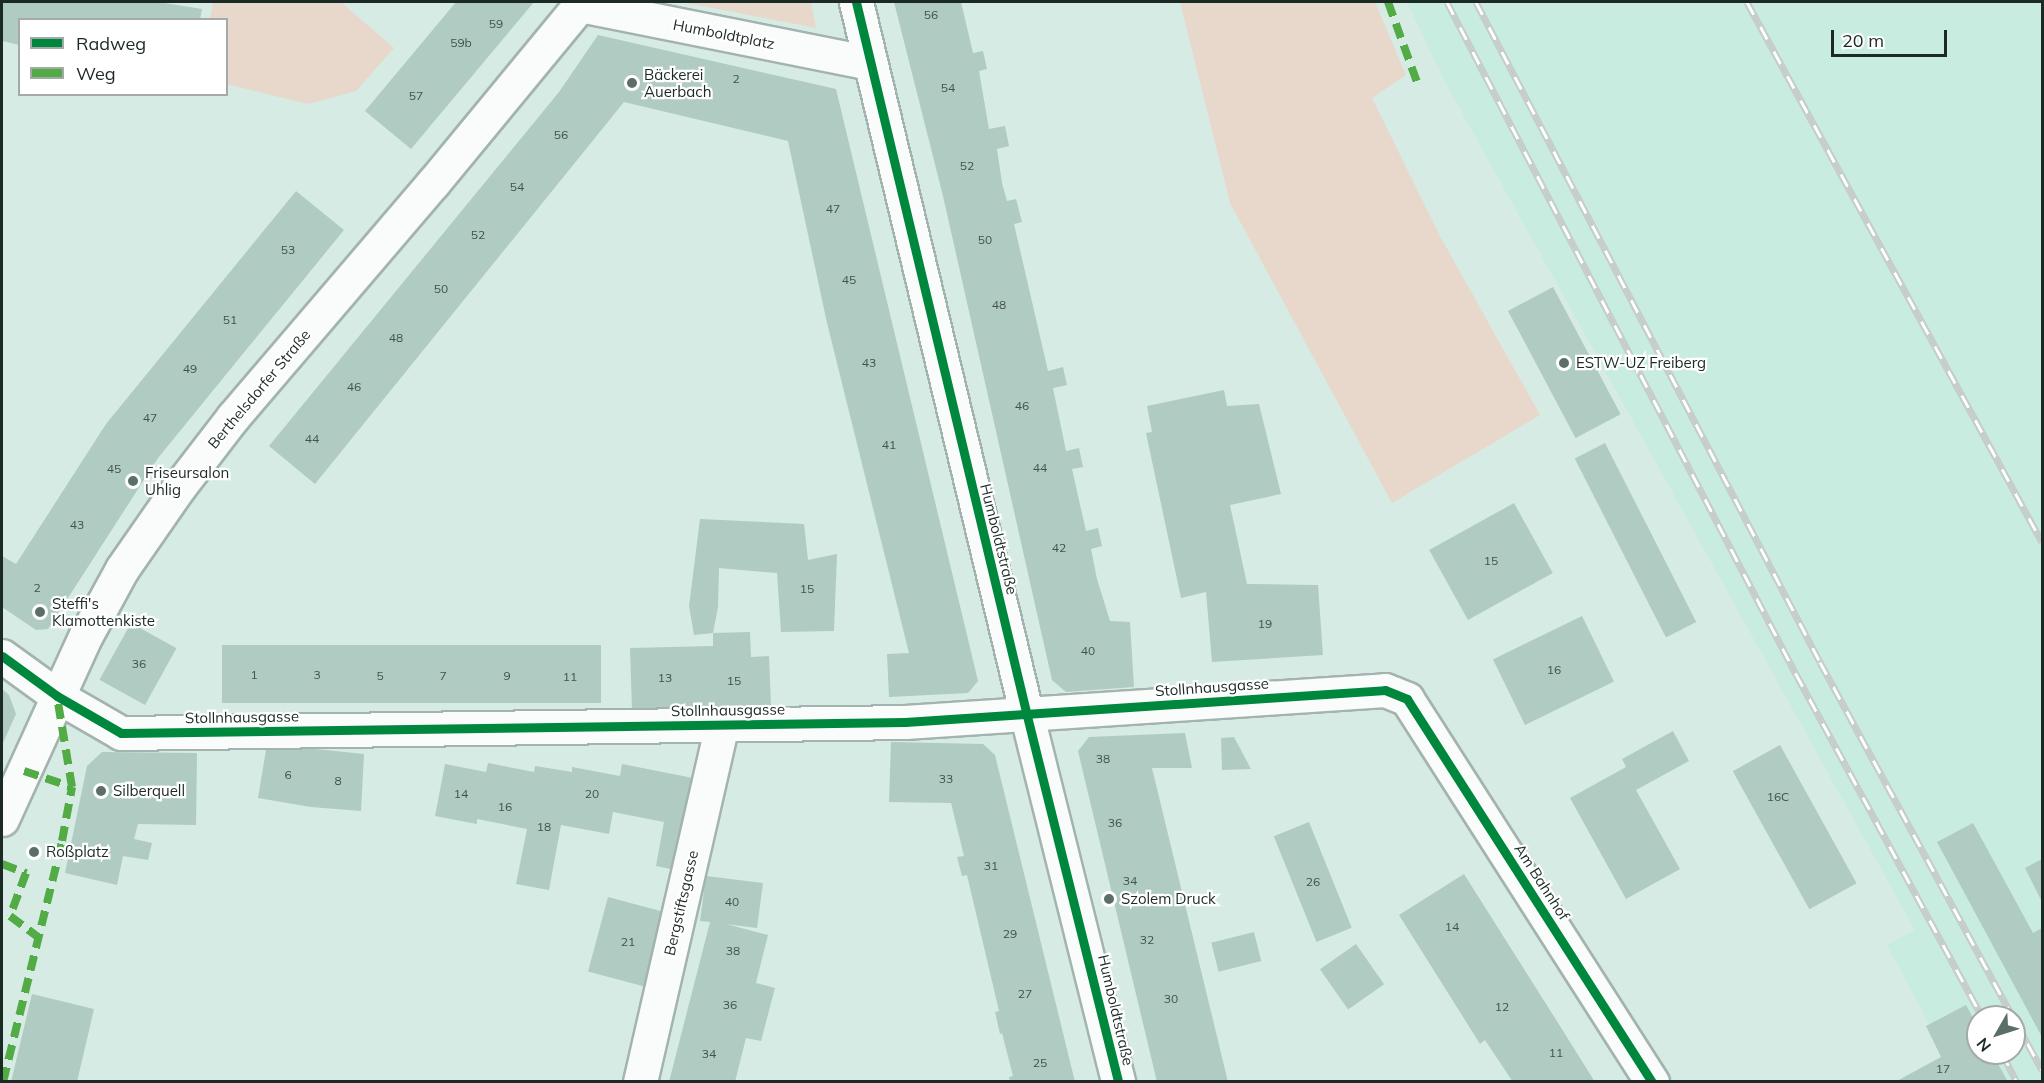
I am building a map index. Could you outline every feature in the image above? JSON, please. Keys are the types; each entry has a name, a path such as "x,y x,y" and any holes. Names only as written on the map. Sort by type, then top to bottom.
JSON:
{"street":[{"name":"Humboldtstraße","path":"856,2 1027,716 1118,1082"},
{"name":"Humboldtplatz","path":"581,3 869,63"},
{"name":"Berthelsdorfer Straße","path":"2,819 57,696 122,569 179,487 233,417 440,174 581,3"},
{"name":"Stollnhausgasse","path":"2,656 57,696 121,733 722,725 1027,716 1384,690 1407,699"},
{"name":"Am Bahnhof","path":"1407,699 1652,1082"},
{"name":"Bergstiftsgasse","path":"640,1082 722,725"}],"shaded area":[{"path":"213,2 341,2 394,48 356,91 308,104 228,84 228,18 210,18"},
{"path":"682,2 811,2 816,28"},
{"path":"1180,2 1375,2 1406,75 1372,98 1440,236 1540,415 1392,503 1230,203"},
{"path":"1407,2 2042,2 2042,1081 1960,1081 1887,945 1915,930 1444,80"}],"building":[{"path":"2,2 158,2 202,9 200,18 18,18 18,45 2,41"},
{"path":"456,2 534,2 411,149 365,111"},
{"path":"894,2 961,2 973,53 983,51 987,69 979,71 989,129 1005,126 1009,146 997,149 1002,183 1007,201 1016,199 1022,222 1014,224 1048,371 1063,367 1067,385 1053,388 1066,451 1079,448 1083,467 1072,469 1086,531 1098,528 1102,546 1091,549 1097,579 1110,621 1130,622 1134,687 1066,692 1052,680 943,196"},
{"path":"598,35 836,89 978,681 968,693 889,697 887,654 909,653 827,323 788,141 624,102 315,484 269,446 559,92"},
{"path":"296,191 344,230 158,458 48,629 36,630 2,607 2,556 16,564 106,424"},
{"name":"ESTW-UZ Freiberg","path":"1553,287 1621,414 1576,438 1508,311"},
{"path":"1224,390 1227,406 1259,404 1281,494 1230,505 1247,584 1318,585 1323,655 1212,662 1206,592 1181,598 1146,433 1152,432 1147,406"},
{"path":"1605,443 1696,622 1666,638 1575,458"},
{"path":"1514,503 1553,573 1468,620 1429,550"},
{"path":"700,519 804,524 808,560 837,554 834,631 781,632 777,573 719,568 718,607 713,633 694,635 689,606"},
{"path":"1582,616 1614,682 1525,725 1493,659"},
{"path":"131,623 176,648 145,705 99,680"},
{"path":"750,632 751,657 769,656 771,705 632,710 630,648 713,646 713,633"},
{"path":"222,645 601,645 601,703 222,703"},
{"path":"2,689 9,695 16,714 2,745"},
{"path":"1673,731 1689,761 1636,790 1680,869 1626,899 1570,798 1626,767 1622,759"},
{"path":"1185,733 1192,768 1152,768 1228,1082 1157,1082 1078,751 1089,737"},
{"path":"1234,737 1251,769 1222,770 1221,738"},
{"path":"891,742 983,744 995,755 1075,1082 1010,1082 1009,1077 1013,1076 1002,1033 1000,1034 995,1012 999,1011 967,875 962,876 957,857 964,856 951,803 889,802"},
{"path":"267,744 364,754 361,811 311,807 258,798"},
{"path":"1780,745 1857,883 1809,909 1733,771"},
{"path":"102,752 197,753 196,825 138,824 134,839 152,843 148,860 123,856 117,885 65,873 87,766"},
{"path":"488,763 534,772 535,766 572,772 572,767 620,776 622,764 698,779 681,871 656,866 664,822 613,812 609,834 561,825 549,890 516,884 527,829 477,819 477,824 435,816 445,764 486,772"},
{"path":"1309,822 1352,928 1316,942 1274,836"},
{"path":"1973,823 2033,933 2042,928 2042,1037 2026,1005 1937,842"},
{"path":"2042,859 2042,902 2025,868"},
{"path":"1464,874 1595,1082 1513,1082 1485,1040 1480,1044 1399,915"},
{"path":"706,876 763,883 757,928 726,924 768,935 756,983 775,988 761,1041 746,1038 735,1082 669,1082 710,922 700,921"},
{"path":"608,897 668,913 648,987 588,971"},
{"path":"1254,932 1261,961 1219,972 1211,943"},
{"path":"1356,944 1384,984 1348,1009 1320,969"},
{"path":"32,994 94,1009 77,1082 11,1082"},
{"path":"1966,1005 1966,1065 1999,1065 2008,1082 1895,1082 1941,1057 1926,1026"}],"railway":[{"path":"1447,2 1796,674 1975,1005"},
{"path":"1476,2 1820,662 2006,1005"},
{"path":"1747,2 2042,542"},
{"path":"2026,1041 2042,1070"},
{"path":"2008,1065 2017,1082"}],"marked path":[{"path":"1388,2 1418,85"},
{"path":"3,1082 62,841 72,787 57,696"},
{"path":"24,771 72,787"},
{"path":"2,864 26,873 10,916 38,937"}],"cycle path":[{"path":"856,2 1027,716 1118,1082"},
{"path":"2,656 57,696 121,733 905,722 1385,690 1407,699 1652,1082"}],"place":[{"name":"Bäckerei Auerbach","path":"632,83"},
{"name":"ESTW-UZ Freiberg","path":"1564,363"},
{"name":"Friseursalon Uhlig","path":"133,481"},
{"name":"Steffi's Klamottenkiste","path":"40,612"},
{"name":"Silberquell","path":"101,791"},
{"name":"Roßplatz","path":"34,852"},
{"name":"Szolem Druck","path":"1109,899"}]}
